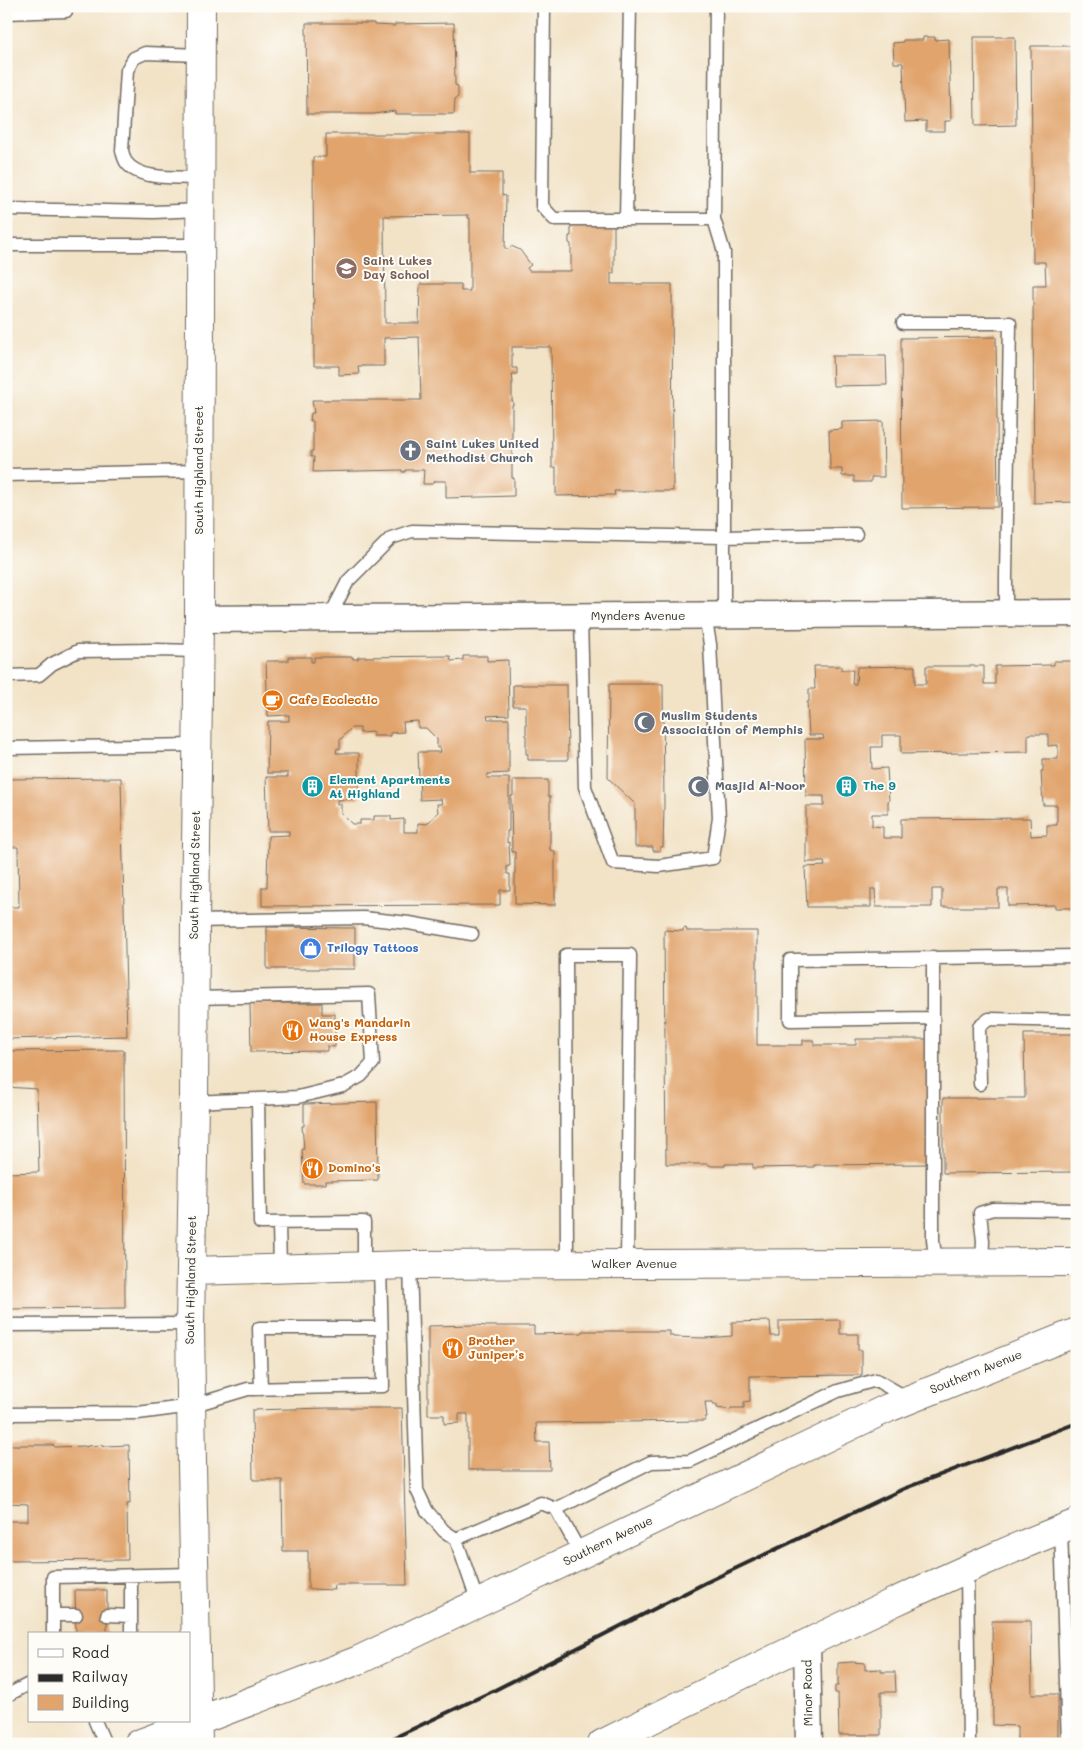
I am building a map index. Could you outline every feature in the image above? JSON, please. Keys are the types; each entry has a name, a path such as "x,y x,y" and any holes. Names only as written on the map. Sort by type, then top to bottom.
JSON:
{"street":[{"name":"South Highland Street","path":"198,1733 190,1271 194,1102 199,619 201,6"},
{"name":"Mynders Avenue","path":"199,619 1077,613"},
{"name":"Walker Avenue","path":"190,1271 410,1265 1077,1262"},
{"name":"Southern Avenue","path":"138,1744 198,1733 359,1660 888,1408 1077,1332"},
{"path":"602,1744 807,1642 967,1568 1069,1526"},
{"name":"Minor Road","path":"807,1642 809,1744"}],"lane":[{"path":"6,13 66,12 66,6"},
{"path":"544,6 542,206 554,219 714,219"},
{"path":"626,219 630,6"},
{"path":"581,616 585,787 614,863 659,866 714,858 719,818 710,644 715,616 723,537 724,252 714,219 716,6"},
{"path":"200,55 145,53 134,58 127,70 122,151 126,162 136,172 154,176 200,178"},
{"path":"6,209 154,212 200,210"},
{"path":"6,245 200,245"},
{"path":"904,323 1010,323 1006,613"},
{"path":"6,475 199,471"},
{"path":"329,618 348,581 391,538 412,531 723,537 856,534"},
{"path":"6,676 39,675 52,664 78,651 198,651"},
{"path":"6,748 197,745"},
{"path":"195,920 363,918 409,923 472,934"},
{"path":"567,1265 566,955 630,954 627,1264"},
{"path":"933,1018 790,1020 790,960 1077,956"},
{"path":"933,957 933,1240 936,1263"},
{"path":"194,1102 298,1097 343,1086 361,1076 373,1063 369,994 195,998"},
{"path":"980,1084 979,1027 989,1019 1077,1021"},
{"path":"6,1414 138,1413 191,1406 248,1389 383,1386 381,1328 364,1222 260,1223 258,1100"},
{"path":"982,1263 983,1241 980,1213 993,1210 1077,1210"},
{"path":"279,1223 280,1269"},
{"path":"410,1265 417,1490 427,1511 444,1531 456,1539 478,1603"},
{"path":"6,1325 190,1324"},
{"path":"261,1389 259,1328 381,1328"},
{"path":"556,1510 651,1462 690,1461 838,1391 876,1380 910,1399"},
{"path":"456,1539 541,1503 556,1510 581,1554"},
{"path":"1068,1744 1069,1526"},
{"path":"967,1568 969,1744"},
{"path":"53,1632 53,1577 194,1574"},
{"path":"131,1576 131,1632"},
{"path":"53,1615 76,1615"},
{"path":"107,1615 131,1616"},
{"path":"6,1696 28,1685"},
{"path":"95,1722 105,1744"}],"building":[{"path":"306,23 374,23 374,25 395,26 395,24 454,23 455,85 458,86 458,97 455,99 454,114 395,114 395,111 374,114 307,114"},
{"path":"923,37 935,37 935,40 949,39 951,121 945,121 945,131 926,131 926,121 905,122 903,63 894,63 893,43 903,42 903,40 923,40"},
{"path":"974,37 1015,37 1016,125 975,126"},
{"path":"1031,46 1077,46 1077,89 1074,89 1075,203 1077,203 1077,502 1034,503 1033,285 1046,285 1045,262 1033,262"},
{"path":"326,134 470,134 470,173 502,173 502,195 506,196 505,248 507,250 511,246 520,250 531,265 527,268 529,271 571,271 571,244 569,243 569,236 571,236 571,223 614,223 614,273 611,273 611,284 672,284 673,491 614,491 615,495 556,496 556,467 552,468 551,347 512,347 512,368 517,368 517,374 512,374 512,478 514,478 514,496 446,498 446,481 423,484 424,470 405,470 405,472 402,472 402,470 313,472 314,457 311,457 311,451 313,451 313,421 310,421 311,413 314,413 312,400 421,400 419,337 384,338 384,366 358,366 359,374 339,375 339,366 314,366 313,157 326,157","holes":["468,215 468,218 470,218 470,291 461,291 461,284 420,284 419,323 385,323 384,216"]},
{"path":"996,337 998,507 902,508 901,338"},
{"path":"832,356 886,356 887,385 833,386"},
{"path":"883,421 884,477 871,477 871,482 854,482 854,476 842,476 842,469 830,469 829,430 842,429 842,422"},
{"name":"Element Apartments At Highland","path":"450,656 451,661 463,660 463,656 487,656 487,661 508,660 509,715 487,716 488,719 509,719 509,773 488,774 487,778 509,778 509,831 507,831 507,843 509,842 510,866 507,866 507,874 510,874 510,890 500,890 500,905 262,906 262,887 267,887 268,836 289,835 289,831 268,831 266,777 288,777 288,773 267,773 268,721 289,721 289,715 268,716 266,661 288,661 288,657 311,657 311,662 314,662 314,657 353,657 353,659 358,659 358,657","holes":["418,721 418,728 426,728 437,739 437,748 440,747 441,752 418,752 420,800 441,799 442,804 437,804 438,812 427,824 418,823 418,832 404,832 404,819 391,820 391,816 374,816 374,820 360,820 360,824 352,824 341,813 341,804 337,804 337,800 359,799 359,753 336,753 337,748 340,749 340,740 351,728 360,728 360,733 373,732 373,736 390,736 390,733 404,732 403,722"]},
{"name":"The 9","path":"1054,661 1077,661 1077,908 1055,908 1055,905 1008,906 1008,889 998,889 998,907 942,907 942,889 932,889 932,907 876,907 875,889 871,889 871,907 807,907 805,867 825,866 824,862 806,862 806,806 824,806 824,796 806,796 805,739 824,739 823,735 809,735 807,702 809,702 809,689 815,689 814,666 841,666 841,670 853,670 852,684 856,684 857,667 915,666 915,684 926,684 926,666 984,666 984,684 995,684 995,666 1054,665","holes":["1028,734 1048,734 1048,746 1058,745 1058,759 1043,759 1043,771 1041,771 1043,805 1057,805 1057,825 1047,825 1047,835 1031,836 1030,818 901,819 901,838 883,838 883,827 872,826 872,814 888,814 887,768 872,769 871,747 882,747 882,735 901,735 901,754 1028,752"]},
{"path":"609,684 663,684 664,807 663,847 660,847 660,851 653,851 653,847 635,847 635,804 608,778"},
{"path":"513,685 567,685 568,760 528,760 528,754 526,754 526,706 513,706"},
{"path":"121,778 127,1036 6,1039 6,907 19,907 18,847 6,847 6,779"},
{"path":"513,780 548,780 548,796 550,797 550,850 555,851 555,905 515,904 515,852 512,852 511,796 513,796"},
{"name":"Trilogy Tattoos","path":"267,927 355,928 355,969 267,969"},
{"path":"686,928 687,931 757,931 757,1045 803,1045 803,1040 814,1040 814,1045 856,1045 856,1039 928,1039 928,1164 814,1165 814,1167 753,1168 753,1164 712,1166 707,1164 666,1164 664,930 683,931"},
{"name":"Wang's Mandarin House Express","path":"250,1003 322,1003 322,1014 335,1014 335,1047 327,1046 327,1051 251,1052"},
{"path":"1024,1034 1077,1034 1077,1172 943,1173 943,1098 1025,1098"},
{"path":"124,1050 125,1308 6,1309 6,1173 39,1172 37,1089 6,1087 6,1051"},
{"path":"377,1102 378,1180 325,1181 325,1184 304,1184 302,1126 304,1126 304,1104"},
{"path":"840,1320 840,1334 858,1334 858,1350 862,1350 862,1375 750,1376 750,1401 744,1402 744,1408 731,1408 731,1410 717,1408 717,1405 713,1405 713,1402 705,1402 707,1417 705,1417 705,1421 536,1423 537,1442 549,1442 550,1470 468,1470 468,1414 459,1414 459,1423 444,1424 444,1415 428,1415 428,1326 534,1326 534,1334 582,1333 582,1331 670,1331 670,1336 673,1337 705,1338 732,1336 732,1322 770,1321 771,1336 779,1336 779,1321"},
{"path":"402,1408 407,1585 334,1585 335,1590 308,1589 308,1551 283,1551 282,1480 253,1480 252,1410"},
{"path":"6,1445 18,1445 18,1447 20,1445 53,1445 55,1447 87,1447 103,1445 103,1447 129,1445 130,1504 127,1504 128,1560 6,1561 6,1521 28,1521 28,1504 6,1503"},
{"path":"75,1590 107,1590 107,1632 76,1632"},
{"path":"992,1621 1031,1621 1032,1694 1058,1694 1058,1744 1017,1744 1017,1726 993,1725"},
{"path":"838,1663 865,1663 865,1670 881,1669 881,1672 895,1672 896,1692 881,1692 881,1735 839,1735 838,1693 835,1693 835,1686 838,1686"}],"railway":[{"path":"381,1744 495,1690 705,1583 903,1489 1077,1423"}],"place":[{"name":"Saint Lukes Day School","path":"347,268"},
{"name":"Saint Lukes United Methodist Church","path":"410,451"},
{"name":"Cafe Ecclectic","path":"273,700"},
{"name":"Muslim Students Association of Memphis","path":"645,723"},
{"name":"Masjid Al-Noor","path":"699,786"},
{"name":"The 9","path":"847,786"},
{"name":"Element Apartments At Highland","path":"313,787"},
{"name":"Trilogy Tattoos","path":"311,948"},
{"name":"Wang's Mandarin House Express","path":"293,1030"},
{"name":"Domino's","path":"312,1168"},
{"name":"Brother Juniper’s","path":"452,1348"}]}
